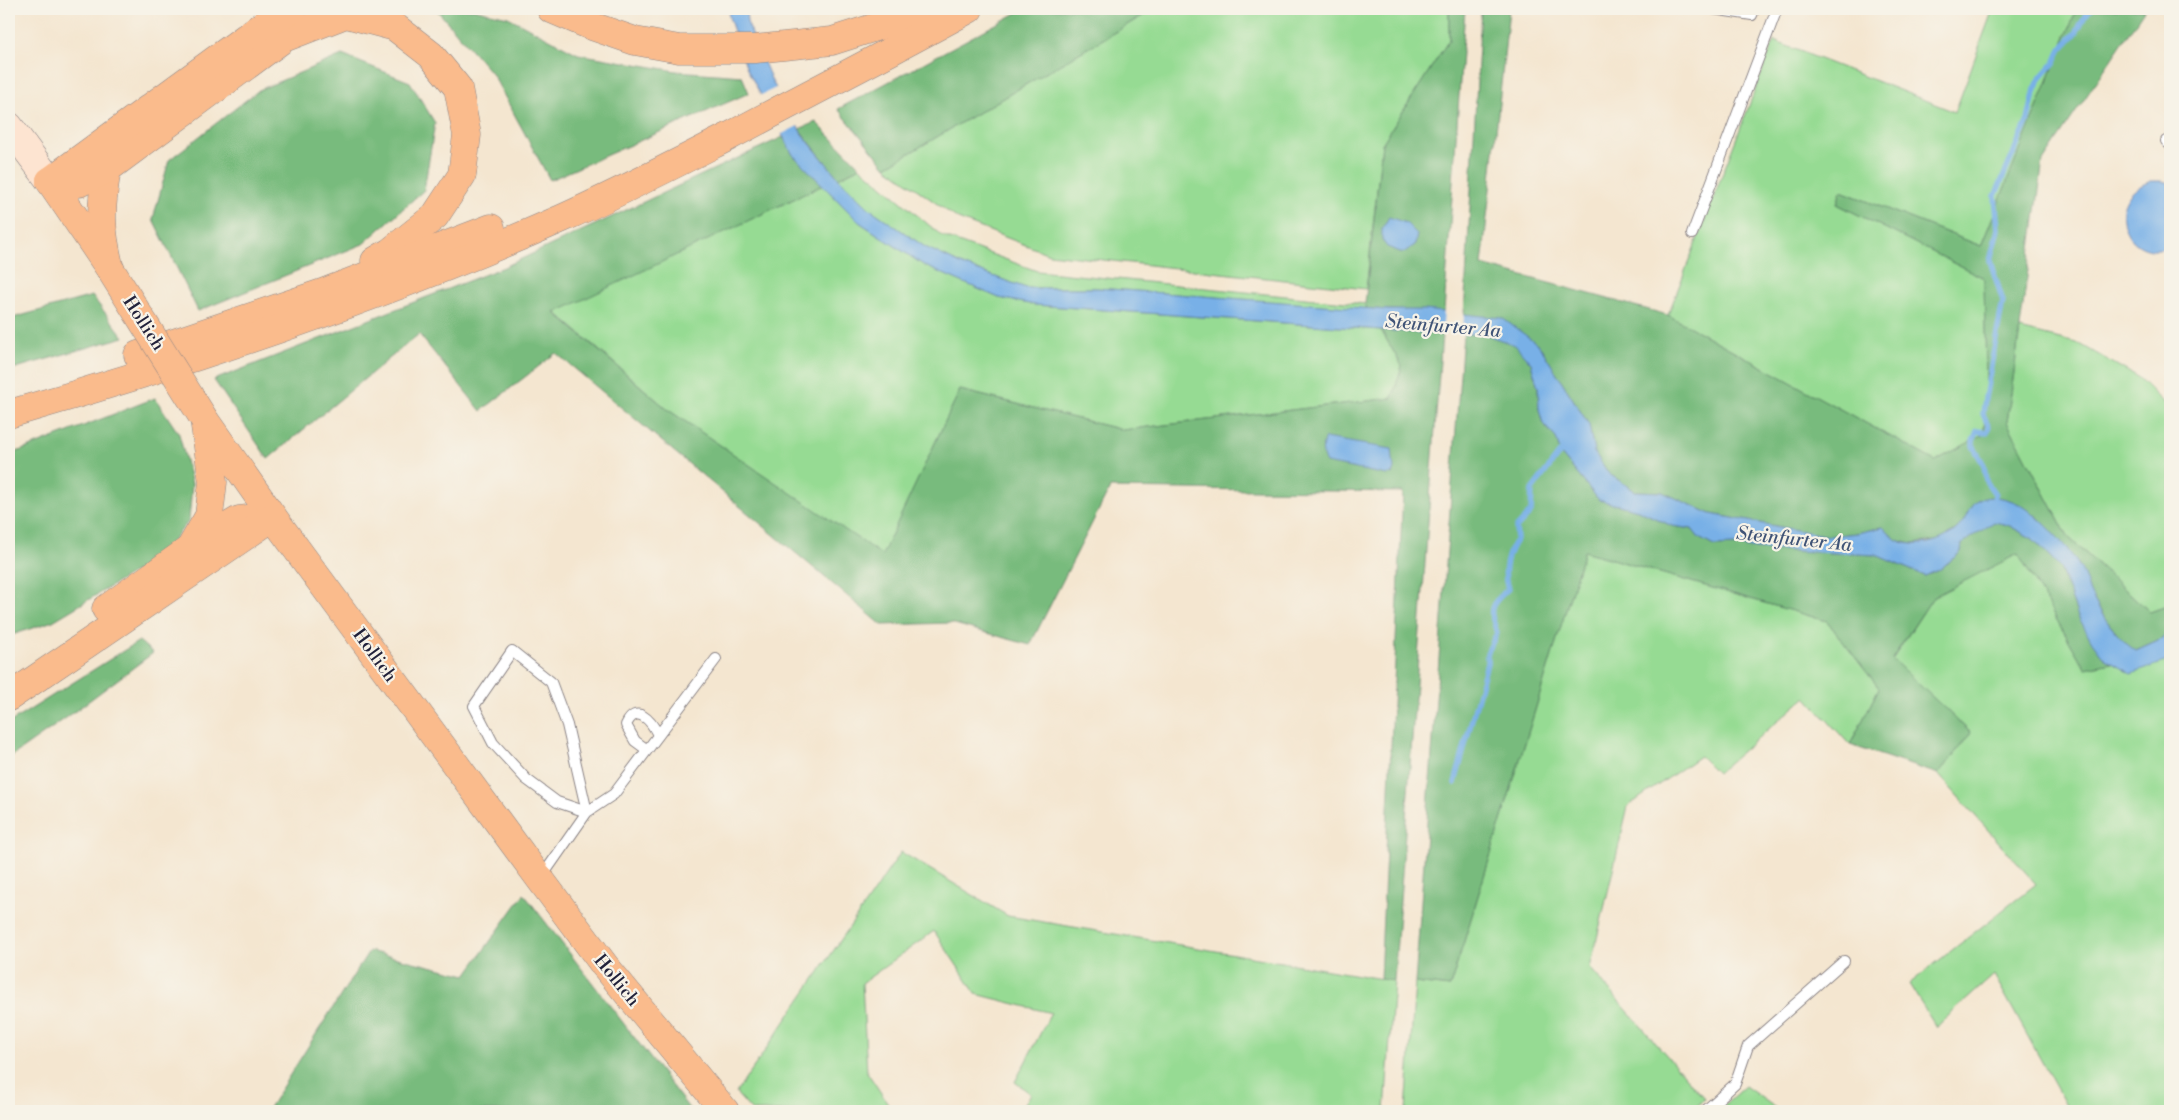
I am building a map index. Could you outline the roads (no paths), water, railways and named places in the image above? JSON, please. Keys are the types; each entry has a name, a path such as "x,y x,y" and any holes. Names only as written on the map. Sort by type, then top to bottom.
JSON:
{"main road":[{"path":"50,181 268,22 293,9"},
{"path":"551,9 586,24 635,41 679,49 755,49 832,41 932,9"},
{"path":"9,414 273,332 387,290 562,218 671,167 969,9"},
{"path":"9,126 50,181 79,183 107,169 284,38 346,14 395,27 431,55 458,88 467,135 462,175 435,216 390,252 322,293"},
{"path":"9,397 322,293 522,217 652,161 727,137"},
{"path":"107,169 101,202 102,236 110,269"},
{"name":"Hollich","path":"50,181 110,269 204,419 274,517 605,966 725,1111"},
{"path":"9,419 42,405"},
{"path":"190,549 209,516 213,482 204,419"},
{"path":"9,678 190,549 239,520 274,517"},
{"path":"9,697 274,517"}],"lane":[{"path":"1713,9 1752,15 1754,9"},
{"path":"1692,234 1778,9"},
{"path":"512,651 551,682 568,725 587,812 557,802 526,780 493,743 474,706 512,651"},
{"path":"540,879 587,812 614,794 716,659"},
{"path":"646,750 630,734 626,726 629,719 638,714 653,724 658,735"},
{"path":"1705,1111 1735,1084 1748,1046 1844,961"}],"water":[{"name":"Steinfurter Aa","path":"728,9 746,9 747,22 772,81 802,134 841,181 870,209 925,247 965,266 1026,288 1097,288 1388,310 1425,310 1502,318 1539,345 1589,425 1594,452 1609,474 1635,491 1662,492 1711,514 1829,536 1857,533 1883,527 1897,540 1914,544 1932,542 1949,535 1962,523 1977,501 1992,497 2007,499 2034,514 2066,547 2080,567 2090,592 2104,617 2116,632 2136,651 2158,641 2170,631 2170,660 2131,674 2104,658 2092,642 2078,616 2060,567 2033,539 2008,525 1994,522 1962,544 1961,552 1939,570 1925,576 1876,555 1756,549 1735,545 1714,546 1699,538 1692,529 1672,526 1638,510 1599,500 1561,454 1556,438 1543,424 1539,409 1538,387 1531,363 1515,345 1484,334 1437,334 1035,305 999,298 925,266 859,222 793,155 747,69"},
{"path":"2151,181 2170,183 2170,247 2155,250 2142,247 2132,239 2125,228 2123,215 2126,202 2135,190"},
{"path":"1389,217 1406,223 1417,234 1415,245 1403,253 1387,247 1382,240 1382,229"},
{"path":"1325,438 1392,449 1394,469 1392,474 1387,475 1326,463 1322,451"}],"waterway":[{"path":"1994,502 1995,494 1986,481 1984,465 1973,446 1973,441 1977,431 1987,432 1989,427 1983,414 2003,301 1990,261 1998,229 1995,196 2028,120 2035,89 2040,79 2054,63 2061,49 2076,33 2086,14 2092,9"},
{"path":"1455,783 1487,663 1487,653 1497,633 1492,608 1508,589 1505,576 1506,563 1513,544 1517,539 1516,528 1531,512 1532,490 1564,447"}]}
